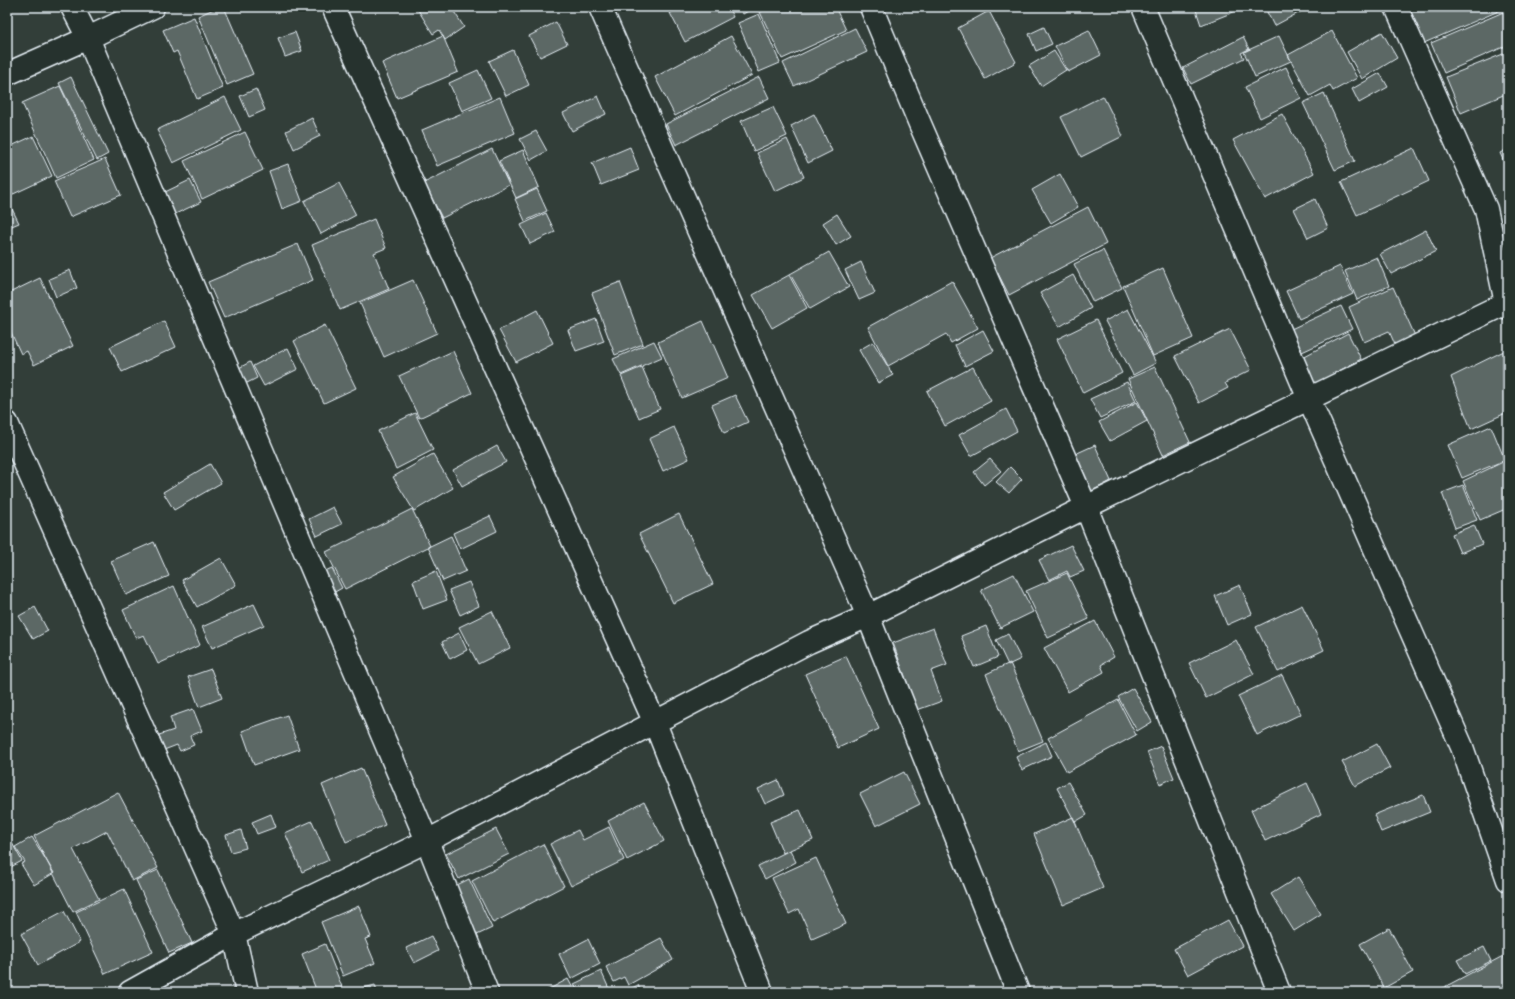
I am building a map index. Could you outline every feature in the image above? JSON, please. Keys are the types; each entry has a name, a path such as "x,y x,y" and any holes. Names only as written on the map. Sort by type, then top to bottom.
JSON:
{"street":[{"path":"72,7 88,38 428,841 487,992"},
{"path":"7,74 153,7"},
{"path":"333,7 654,723 762,992"},
{"path":"600,7 868,616 1018,992"},
{"path":"871,7 920,124 1086,507 1279,992"},
{"path":"1143,7 1309,398 1462,747 1508,880"},
{"path":"130,992 234,934 428,841 809,642 868,616 1309,398 1507,305 1486,209 1396,7"},
{"path":"7,423 234,934 247,992"}],"building":[{"path":"218,7 224,7 253,74 227,85 198,16"},
{"path":"423,7 451,7 464,27 445,40 439,30 433,34 418,10"},
{"path":"677,7 728,7 733,17 685,42 670,13 678,9"},
{"path":"739,7 755,7 743,14"},
{"path":"771,7 835,7 846,30 782,59 760,12"},
{"path":"1195,7 1246,7 1201,25"},
{"path":"1271,7 1300,7 1302,11 1274,26 1266,10"},
{"path":"1409,7 1508,7 1424,43"},
{"path":"1508,10 1508,45 1444,73 1431,43"},
{"path":"989,11 1016,62 985,79 958,28"},
{"path":"759,14 780,63 759,72 738,23"},
{"path":"194,17 223,88 197,99 177,51 173,53 163,30"},
{"path":"556,22 567,44 540,57 529,36"},
{"path":"1044,27 1052,44 1036,51 1029,34"},
{"path":"855,28 867,52 794,86 783,63"},
{"path":"1089,30 1101,55 1068,72 1055,46"},
{"path":"1332,31 1357,78 1333,91 1330,85 1310,96 1288,55"},
{"path":"295,32 302,51 285,57 278,38"},
{"path":"1382,32 1397,58 1362,79 1347,52"},
{"path":"443,36 458,72 397,98 382,63"},
{"path":"731,36 752,75 675,116 655,77"},
{"path":"1279,36 1291,61 1255,77 1244,52"},
{"path":"1243,37 1249,49 1241,53 1244,58 1191,84 1183,68"},
{"path":"513,50 529,85 506,96 489,61"},
{"path":"1054,51 1066,70 1041,86 1029,66"},
{"path":"1508,52 1508,93 1461,113 1446,77"},
{"path":"1286,67 1301,98 1260,118 1245,87"},
{"path":"478,70 491,98 462,111 449,83"},
{"path":"1380,73 1388,87 1359,103 1352,89"},
{"path":"71,77 108,154 97,160 59,83"},
{"path":"759,77 769,98 676,145 666,124"},
{"path":"60,86 94,160 56,178 22,103"},
{"path":"256,89 265,110 249,117 240,96"},
{"path":"1324,93 1355,161 1335,170 1303,103"},
{"path":"598,96 606,114 572,131 563,113"},
{"path":"1103,96 1123,136 1081,157 1061,117"},
{"path":"225,97 241,130 173,163 157,130"},
{"path":"500,97 515,133 437,166 422,130"},
{"path":"773,107 787,136 754,151 741,121"},
{"path":"814,114 832,151 808,163 791,126"},
{"path":"1282,114 1314,173 1265,199 1233,140"},
{"path":"312,118 320,136 294,149 286,131"},
{"path":"536,131 547,151 531,160 520,139"},
{"path":"245,132 263,170 202,199 184,161"},
{"path":"33,136 52,176 9,196 7,193 7,148"},
{"path":"787,139 804,177 775,191 757,153"},
{"path":"630,147 639,170 601,185 592,163"},
{"path":"1414,148 1429,181 1357,215 1341,182"},
{"path":"492,149 509,185 442,218 424,183"},
{"path":"1508,149 1508,171 1500,153"},
{"path":"523,150 539,187 516,198 499,161"},
{"path":"105,159 121,195 70,217 54,181"},
{"path":"288,164 302,201 282,209 269,171"},
{"path":"1060,174 1078,207 1051,223 1032,190"},
{"path":"190,180 201,202 173,215 163,193"},
{"path":"339,183 356,215 321,234 304,201"},
{"path":"537,189 547,211 525,221 515,199"},
{"path":"1315,199 1328,228 1308,238 1294,209"},
{"path":"8,201 19,223 7,228 7,202"},
{"path":"1088,207 1106,244 1009,295 990,258"},
{"path":"546,213 555,232 530,244 521,225"},
{"path":"837,214 851,236 836,245 823,223"},
{"path":"374,219 386,248 374,253 389,289 340,310 312,245"},
{"path":"1426,230 1436,251 1391,274 1380,254"},
{"path":"298,244 313,280 224,318 208,282"},
{"path":"1103,250 1122,288 1093,302 1074,264"},
{"path":"829,252 849,287 810,309 790,274"},
{"path":"1377,257 1389,286 1357,300 1345,271"},
{"path":"861,262 875,293 859,300 845,270"},
{"path":"1340,266 1353,294 1299,319 1286,291"},
{"path":"1163,268 1193,338 1153,356 1123,286"},
{"path":"70,270 77,288 56,297 49,279"},
{"path":"789,275 807,308 772,328 753,295"},
{"path":"1073,275 1091,308 1059,327 1040,293"},
{"path":"40,278 73,346 34,365 27,351 21,354 7,324 7,294"},
{"path":"413,280 437,333 384,357 360,303"},
{"path":"952,281 978,328 951,343 946,334 888,366 868,327"},
{"path":"620,282 643,344 615,355 592,293"},
{"path":"1393,287 1416,338 1396,347 1389,331 1364,342 1349,307"},
{"path":"1341,306 1352,329 1302,352 1291,329"},
{"path":"1128,309 1156,363 1133,375 1105,321"},
{"path":"537,310 553,343 516,362 499,330"},
{"path":"596,319 604,341 576,351 568,330"},
{"path":"1096,320 1122,373 1083,393 1057,339"},
{"path":"164,321 176,347 122,372 110,347"},
{"path":"703,321 728,378 682,398 658,342"},
{"path":"325,325 356,388 324,403 294,341"},
{"path":"1230,329 1251,370 1225,383 1228,388 1199,403 1175,356"},
{"path":"983,330 994,351 965,366 955,345"},
{"path":"1348,333 1361,359 1313,385 1299,359"},
{"path":"654,341 662,357 621,375 613,359"},
{"path":"873,342 893,375 878,383 859,350"},
{"path":"288,348 298,369 264,386 253,366"},
{"path":"1508,349 1508,412 1471,429 1451,377"},
{"path":"453,351 472,393 419,418 399,376"},
{"path":"250,362 257,378 245,384 237,369"},
{"path":"642,367 660,409 639,418 621,376"},
{"path":"973,367 991,401 945,426 927,391"},
{"path":"1155,367 1190,442 1163,455 1128,379"},
{"path":"1127,382 1136,401 1100,418 1090,399"},
{"path":"735,395 748,422 724,433 712,405"},
{"path":"1137,402 1147,421 1110,441 1099,422"},
{"path":"1006,409 1017,431 971,456 959,435"},
{"path":"415,413 433,450 396,469 378,431"},
{"path":"1491,426 1505,460 1462,478 1448,445"},
{"path":"674,427 689,459 663,471 649,439"},
{"path":"1095,445 1111,481 1090,492 1073,455"},
{"path":"497,446 506,462 462,486 453,470"},
{"path":"433,454 453,488 414,511 393,477"},
{"path":"990,459 1001,471 984,485 974,472"},
{"path":"1503,462 1508,473 1508,508 1480,520 1463,481"},
{"path":"210,464 221,483 174,510 163,492"},
{"path":"1010,467 1022,479 1009,493 996,482"},
{"path":"1463,485 1477,520 1455,528 1442,493"},
{"path":"333,507 342,524 317,536 309,519"},
{"path":"412,509 430,546 345,589 326,552"},
{"path":"679,514 713,584 673,603 639,534"},
{"path":"490,516 497,531 460,549 453,533"},
{"path":"1474,525 1482,544 1460,553 1452,534"},
{"path":"451,536 466,571 443,581 428,547"},
{"path":"154,542 169,576 126,595 111,561"},
{"path":"1071,545 1084,571 1070,577 1067,571 1049,580 1039,560"},
{"path":"221,558 236,585 197,607 182,580"},
{"path":"332,568 342,588 333,593 323,572"},
{"path":"436,571 447,600 423,609 413,581"},
{"path":"1067,573 1089,619 1048,638 1026,591"},
{"path":"1014,574 1033,612 1000,628 981,590"},
{"path":"469,582 479,606 460,615 449,590"},
{"path":"1240,585 1252,614 1227,625 1215,596"},
{"path":"174,586 200,645 158,664 144,635 136,638 123,610"},
{"path":"254,604 264,625 212,648 202,627"},
{"path":"1302,605 1324,650 1278,672 1256,627"},
{"path":"35,607 48,631 33,639 19,616"},
{"path":"492,611 510,648 478,664 459,627"},
{"path":"1095,621 1114,657 1101,665 1104,672 1068,692 1044,648"},
{"path":"986,626 998,657 974,667 961,636"},
{"path":"933,628 947,665 931,671 942,701 917,710 893,643"},
{"path":"459,633 467,650 450,659 442,642"},
{"path":"1008,634 1021,659 1008,665 996,640"},
{"path":"1236,640 1254,674 1206,698 1189,663"},
{"path":"846,656 879,729 838,748 805,674"},
{"path":"1010,663 1043,741 1018,751 986,674"},
{"path":"211,669 222,698 199,707 188,677"},
{"path":"1282,675 1301,714 1257,735 1238,696"},
{"path":"1133,688 1152,722 1137,731 1118,697"},
{"path":"1118,700 1136,735 1067,772 1048,738"},
{"path":"193,709 202,731 190,736 194,745 180,751 177,745 164,750 159,735 174,730 170,717"},
{"path":"287,715 299,749 254,765 242,731"},
{"path":"1046,742 1052,756 1022,770 1016,757"},
{"path":"1377,744 1390,768 1355,786 1342,762"},
{"path":"1161,746 1174,778 1160,784 1147,752"},
{"path":"361,768 385,825 346,842 322,785"},
{"path":"904,772 920,804 876,826 860,794"},
{"path":"778,780 784,795 765,804 758,789"},
{"path":"1068,782 1087,815 1075,822 1057,788"},
{"path":"1307,783 1321,814 1265,841 1251,810"},
{"path":"118,792 158,868 132,881 107,831 73,849 99,899 73,912 34,836"},
{"path":"1423,795 1430,812 1381,832 1374,815"},
{"path":"644,802 664,841 627,860 608,821"},
{"path":"800,810 813,840 783,853 770,822"},
{"path":"271,814 276,827 257,834 252,822"},
{"path":"1073,817 1103,888 1063,905 1034,834"},
{"path":"312,821 329,860 302,872 285,833"},
{"path":"609,827 624,860 571,886 550,844 578,830 583,840"},
{"path":"496,829 509,854 459,879 446,854"},
{"path":"241,830 246,848 231,852 226,835"},
{"path":"32,837 54,873 34,885 21,864 25,862 15,847"},
{"path":"12,843 22,861 7,869 7,846"},
{"path":"543,844 564,886 493,923 472,881"},
{"path":"790,850 796,862 765,879 758,866"},
{"path":"816,858 846,924 812,939 799,909 789,914 772,878"},
{"path":"158,870 192,943 169,953 136,880"},
{"path":"1298,877 1321,914 1294,931 1271,894"},
{"path":"469,879 492,928 477,935 455,886"},
{"path":"124,889 153,952 105,974 76,912"},
{"path":"359,906 371,937 365,939 375,963 343,976 321,922"},
{"path":"64,911 80,942 38,965 21,934"},
{"path":"1228,920 1242,946 1188,975 1174,949"},
{"path":"1389,928 1413,972 1384,988 1360,944"},
{"path":"431,936 438,951 414,963 406,948"},
{"path":"661,938 673,960 628,985 624,977 614,982 606,967"},
{"path":"588,939 600,964 571,979 559,954"},
{"path":"325,944 344,992 317,992 302,954"},
{"path":"1484,947 1491,961 1465,974 1457,960"},
{"path":"1503,956 1508,965 1508,992 1435,992"},
{"path":"601,971 610,991 578,992 574,984"},
{"path":"568,979 575,992 544,992"},
{"path":"375,985 377,992 352,992 352,991"},
{"path":"638,985 641,992 624,992"}]}
